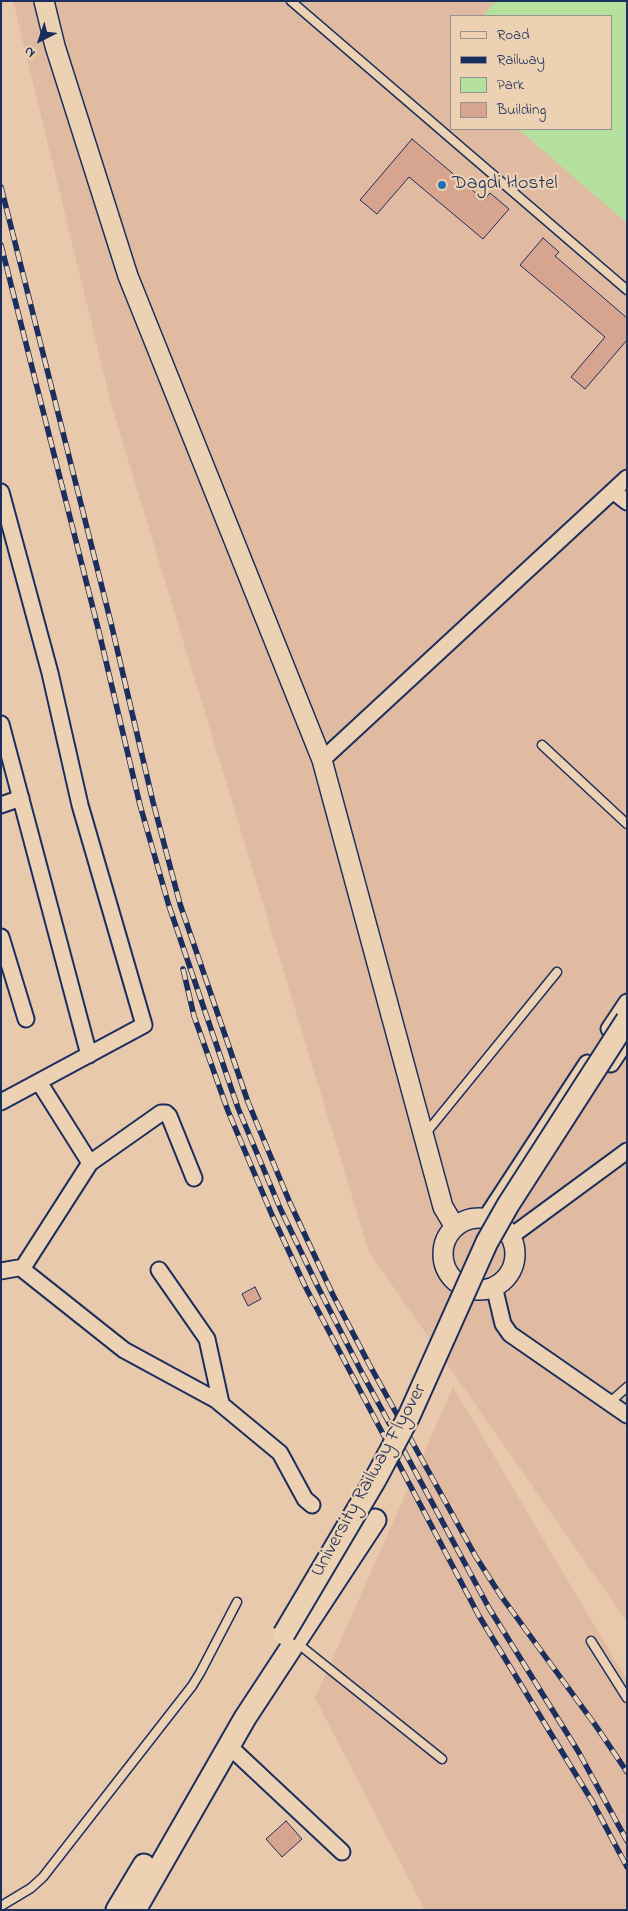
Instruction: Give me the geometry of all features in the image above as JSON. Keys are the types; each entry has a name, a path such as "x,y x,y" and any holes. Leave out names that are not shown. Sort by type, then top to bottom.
{"main road":[{"name":"University Railway Flyover","path":"117,1910 375,1480 409,1416 487,1242 508,1205 627,1020"},
{"path":"135,1910 245,1718 375,1520"}],"street":[{"path":"44,1 55,46 128,276 322,760 443,1207 455,1227"},
{"path":"322,760 627,478"},
{"path":"613,490 627,502"},
{"path":"1,492 50,673 80,805 144,1025 1,1102"},
{"path":"1,724 89,1055"},
{"path":"1,805 21,798"},
{"path":"1,937 26,1019"},
{"path":"485,1219 627,1002"},
{"path":"507,1233 627,1040"},
{"path":"39,1082 90,1163"},
{"path":"22,1269 90,1163 161,1113 166,1113 169,1116 194,1178"},
{"path":"507,1233 620,1162 627,1151"},
{"path":"474,1218 485,1219 495,1222 507,1233 514,1247 515,1258 512,1268 506,1277 494,1286 478,1290 468,1288 450,1276 443,1256 444,1245 448,1235 455,1227 464,1221 474,1218"},
{"path":"1,1271 22,1269 124,1350 221,1403 280,1453 306,1499 312,1505"},
{"path":"159,1270 207,1339 221,1403"},
{"path":"494,1286 503,1324 510,1334 627,1415"},
{"path":"230,1747 342,1852"}],"lane":[{"path":"291,1 627,290"},
{"path":"542,745 627,824"},
{"path":"424,1136 557,972"},
{"path":"610,1403 627,1387"},
{"path":"1,1906 37,1884 186,1694 200,1673 237,1602"},
{"path":"591,1641 627,1698"},
{"path":"296,1643 442,1758"}],"shaded area":[{"path":"13,1 627,1 627,1622 369,1252 112,407"},
{"path":"453,1387 627,1680 627,1910 425,1910 315,1698"}],"green space":[{"path":"496,1 627,1 627,223 519,130 613,130 613,15 484,15"}],"building":[{"name":"Dagdi Hostel","path":"412,139 484,200 490,193 509,209 483,239 409,177 377,214 360,200"},
{"name":"Dagdi Hostel","path":"543,238 559,252 555,256 627,318 627,340 585,389 571,377 605,337 520,265"},
{"path":"255,1287 261,1299 248,1306 242,1294"},
{"path":"286,1821 302,1839 282,1857 266,1839"}],"railway":[{"path":"1,187 180,904 248,1102 290,1203 333,1295 476,1557 501,1596 596,1726 627,1772"},
{"path":"1,245 99,632 140,805 169,906 238,1108 280,1208 361,1371 489,1608 578,1751 627,1841"},
{"path":"183,969 194,1016 228,1111 272,1215 305,1286 479,1616 592,1801 627,1867"}],"place":[{"name":"Dagdi Hostel","path":"442,185"}]}
